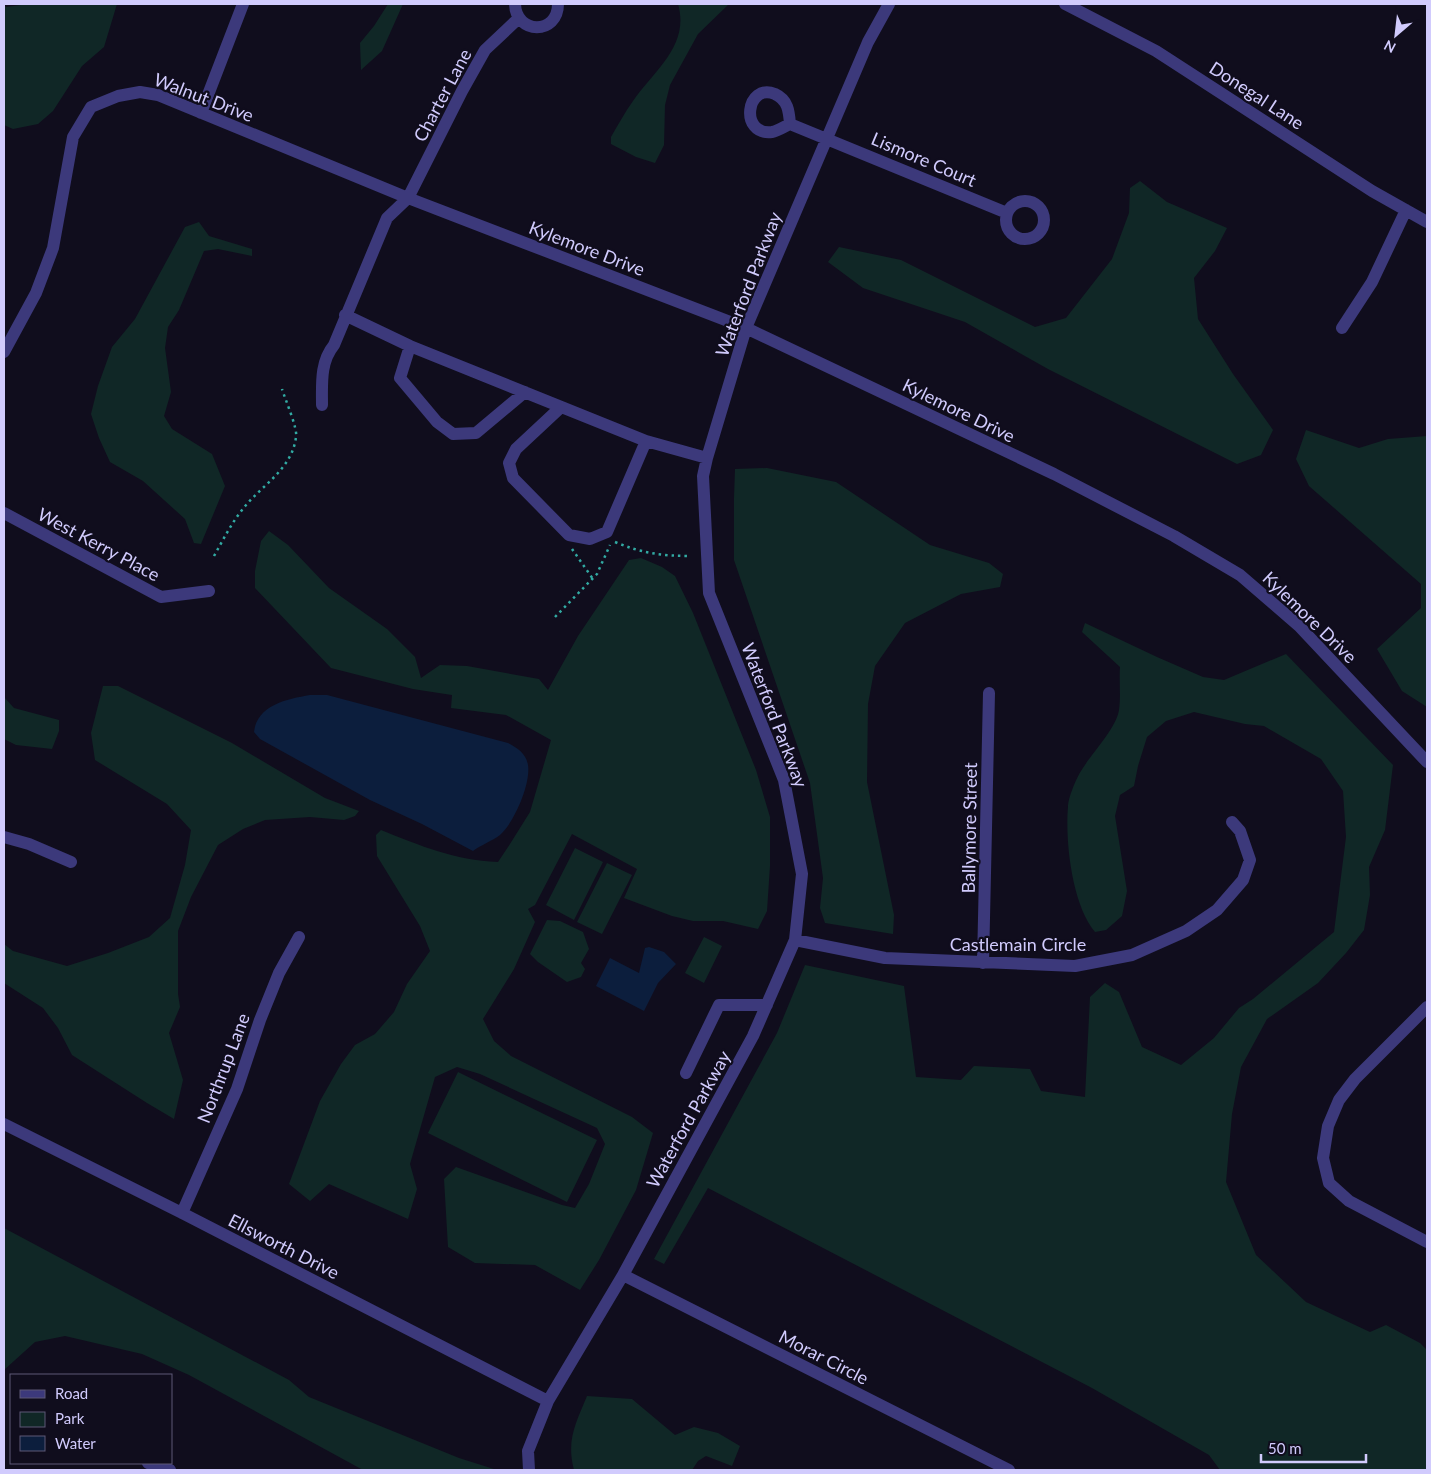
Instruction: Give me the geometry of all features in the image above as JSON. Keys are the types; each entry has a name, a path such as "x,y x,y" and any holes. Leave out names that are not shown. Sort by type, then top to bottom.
{"street":[{"path":"201,113 243,4"},
{"path":"516,4 519,18 525,24 533,27 549,24 555,18 558,4"},
{"name":"Waterford Parkway","path":"529,1470 528,1451 548,1401 623,1275 754,1036 795,940 802,874 787,790 709,593 703,476 746,328 868,42 889,4"},
{"name":"Donegal Lane","path":"1065,4 1156,51 1372,191 1427,222"},
{"name":"Charter Lane","path":"322,405 323,368 387,218 408,198 485,50 519,18"},
{"name":"Walnut Drive","path":"4,352 36,293 53,248 73,137 91,107 118,96 140,92 158,96 408,198"},
{"name":"Lismore Court","path":"790,124 1007,213"},
{"name":"Kylemore Drive","path":"408,198 746,328 1054,474 1174,536 1240,575 1299,626 1427,762"},
{"path":"1342,328 1372,282 1406,210"},
{"path":"345,316 410,346 646,441 707,458"},
{"path":"410,346 400,378 437,422 453,434 476,433 525,392"},
{"path":"561,407 516,449 509,464 513,478 569,535 590,539 607,532 646,441"},
{"name":"West Kerry Place","path":"4,513 161,597 209,591"},
{"name":"Ballymore Street","path":"983,963 989,693"},
{"name":"Castlemain Circle","path":"795,940 885,958 983,963 1075,966 1132,955 1186,931 1216,910 1243,880 1250,860 1240,831 1232,822"},
{"path":"4,837 29,844 70,862"},
{"name":"Northrup Lane","path":"182,1212 237,1089 260,1020 279,973 299,937"},
{"path":"686,1073 720,1005 767,1005"},
{"path":"1427,1007 1355,1079 1339,1100 1328,1126 1323,1158 1329,1183 1349,1201 1427,1242"},
{"name":"Ellsworth Drive","path":"4,1124 182,1212 548,1401"},
{"name":"Morar Circle","path":"623,1275 1009,1470"},
{"path":"151,1464 170,1470"}],"path":[{"path":"214,556 242,510 259,490 275,478 290,457 297,435 282,389"},
{"path":"555,617 597,574 612,540 636,550 666,556 691,556"},
{"path":"571,548 593,578"}],"green space":[{"path":"28,4 117,4 104,47 82,66 53,111 38,124 13,129 4,125 4,5 6,7"},
{"path":"388,4 403,4 382,51 361,70 360,43"},
{"path":"678,4 729,4 698,34 670,85 665,105 664,145 655,163 636,157 611,144 611,137 630,105 675,45 680,19"},
{"path":"1140,181 1167,202 1227,228 1215,251 1194,278 1198,319 1233,374 1273,430 1261,455 1237,464 1048,369 965,322 863,288 828,262 839,247 901,260 1035,327 1066,318 1112,259 1129,213 1130,188"},
{"path":"199,222 209,236 252,249 252,256 218,249 204,251 179,310 168,327 165,348 171,392 164,416 172,429 212,454 225,486 201,544 194,543 185,519 143,481 110,462 91,414 98,386 112,347 135,319 185,227"},
{"path":"1306,430 1359,448 1388,439 1427,436 1427,707 1402,691 1377,649 1421,608 1421,584 1309,486 1296,459"},
{"path":"767,468 836,482 930,545 989,563 1003,574 1000,587 961,594 905,623 875,666 868,704 867,782 894,915 893,934 825,923 820,908 823,878 810,783 734,560 735,469"},
{"path":"269,531 288,545 329,588 387,629 415,657 421,678 440,665 467,666 539,679 548,690 578,636 629,560 641,558 662,567 675,576 693,613 756,770 770,817 770,866 767,911 758,929 723,921 693,921 672,916 624,898 637,869 572,834 535,905 528,909 535,922 514,969 483,1019 494,1041 511,1056 632,1117 653,1133 636,1190 599,1260 580,1290 535,1265 475,1263 448,1247 444,1179 456,1167 575,1208 589,1184 605,1144 597,1128 480,1074 457,1067 435,1077 410,1164 417,1189 408,1219 329,1184 310,1201 289,1184 320,1101 341,1064 355,1045 375,1034 394,1012 407,984 430,951 420,926 377,856 376,835 381,830 424,847 452,855 498,862 530,812 551,740 506,715 451,708 452,695 413,689 331,668 255,588 255,571 261,541"},
{"path":"1085,623 1203,677 1224,680 1286,654 1393,765 1385,830 1369,867 1370,895 1364,930 1318,983 1267,1019 1241,1067 1232,1114 1226,1182 1256,1255 1306,1302 1370,1332 1386,1325 1420,1343 1427,1350 1427,1470 1220,1470 1209,1455 1092,1388 708,1188 664,1264 654,1259 777,1033 805,965 904,986 916,1077 961,1080 974,1066 1030,1069 1041,1091 1085,1097 1090,997 1105,983 1119,992 1142,1047 1181,1065 1214,1038 1239,1008 1253,999 1334,932 1346,837 1343,791 1321,759 1264,726 1245,724 1194,712 1166,721 1147,737 1134,786 1120,795 1115,816 1127,891 1122,916 1106,930 1095,932 1081,906 1072,872 1067,821 1068,803 1079,774 1117,717 1120,705 1120,667 1082,632"},
{"path":"103,686 118,686 232,743 325,798 359,811 355,816 344,820 310,817 265,820 243,829 218,845 191,897 178,931 178,994 180,1007 169,1033 183,1080 174,1119 72,1055 58,1028 43,1008 4,983 4,944 13,951 67,966 149,937 170,918 185,865 191,830 167,804 95,760 91,733"},
{"path":"4,697 14,708 59,720 59,731 52,749 16,745 4,739"},
{"path":"575,848 603,862 574,920 546,905"},
{"path":"607,863 632,875 602,934 577,922"},
{"path":"547,920 560,921 583,932 589,949 581,963 585,969 581,977 567,982 538,962 530,954"},
{"path":"704,937 722,946 704,983 685,973"},
{"path":"458,1072 597,1140 567,1202 428,1133"},
{"path":"4,1228 289,1380 309,1397 459,1458 497,1470 363,1470 189,1375 142,1354 65,1336 35,1342 4,1370"},
{"path":"587,1396 632,1399 675,1435 694,1427 718,1433 740,1446 732,1466 706,1456 698,1461 692,1470 574,1470 571,1450 573,1432"}],"water":[{"path":"310,695 327,695 508,743 515,747 525,757 528,773 524,792 511,822 500,835 473,851 422,824 370,800 260,739 254,732 256,723 267,709 283,701"},
{"path":"649,947 664,952 676,964 658,983 644,1011 596,986 610,958 639,973 645,948"}]}
